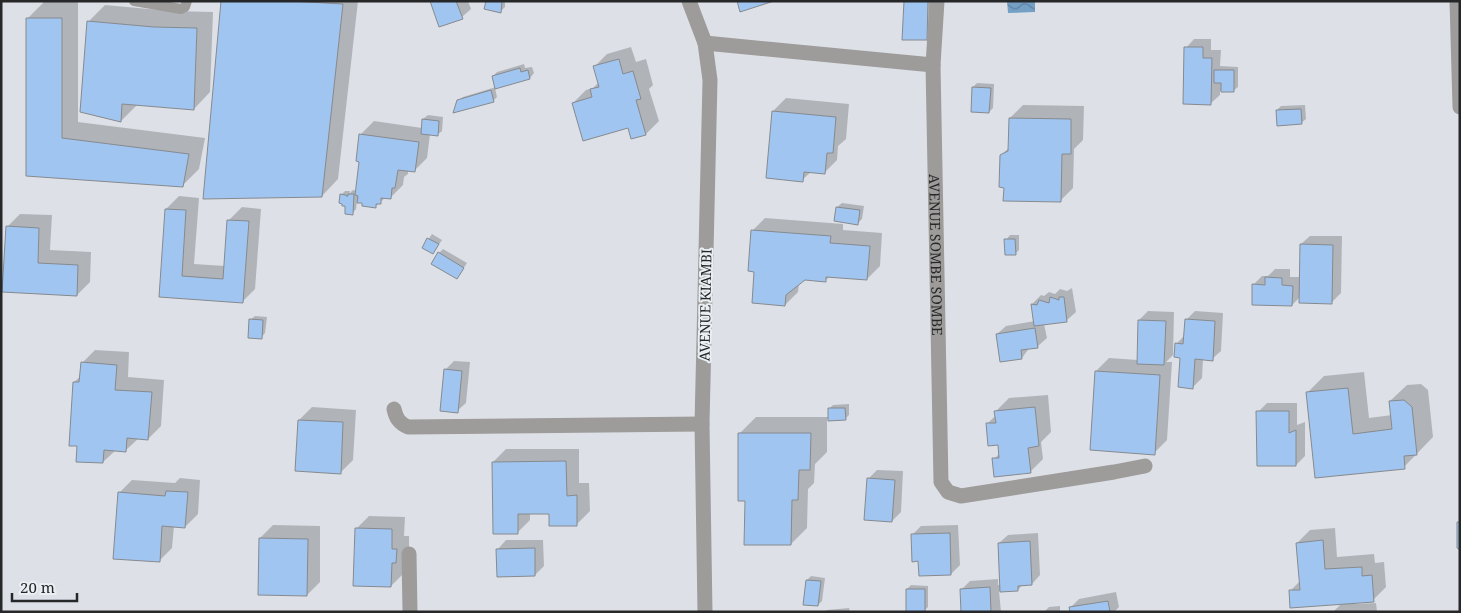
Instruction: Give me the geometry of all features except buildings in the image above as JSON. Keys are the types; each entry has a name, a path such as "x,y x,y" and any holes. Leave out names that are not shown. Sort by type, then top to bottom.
{"street":[{"name":"AVENUE KIAMBI","path":"689,1 705,43 710,80 702,424 705,612"},
{"name":"AVENUE SOMBE SOMBE","path":"937,1 933,65 941,482 948,492 961,496 1144,466"},
{"path":"1457,1 1460,107"},
{"path":"705,43 933,65"},
{"path":"394,409 396,418 408,427 702,424"},
{"path":"409,554 410,612"}],"lane":[{"path":"134,1 181,9 185,7 187,1"}],"water":[{"path":"1007,1 1035,1 1035,12 1008,13"}]}
